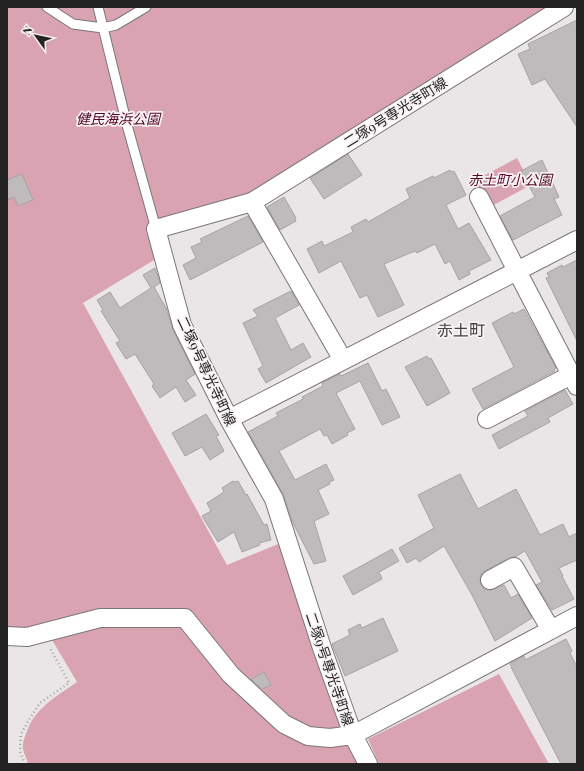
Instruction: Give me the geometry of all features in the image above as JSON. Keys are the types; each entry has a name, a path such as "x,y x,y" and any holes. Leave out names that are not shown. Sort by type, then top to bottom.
{"street":[{"name":"二塚9号専光寺町線","path":"368,764 353,735 322,648 274,499 228,419 182,326 156,229 252,202 564,7"},
{"path":"479,197 517,271 572,369 487,419"},
{"path":"252,202 343,360"},
{"path":"228,419 577,240"},
{"path":"490,580 514,567 550,630"},
{"path":"7,636 27,637 100,618 185,618 231,675 284,724 308,736 330,738 353,735 577,616"}],"lane":[{"path":"47,7 73,24 103,28 116,26 146,7"},
{"path":"98,7 127,125 156,229"}],"path":[{"path":"25,764 20,751 21,734 40,703 69,683 46,641"}],"green space":[{"name":"健民海浜公園","path":"7,7 551,7 262,190 171,217 159,257 83,303 227,565 283,542 362,764 28,764 23,751 23,744 25,735 31,723 36,715 48,703 77,682 45,628 7,629"},
{"name":"赤土町小公園","path":"517,158 531,185 488,208 474,181"},
{"path":"499,674 549,764 379,764 368,739"}],"building":[{"path":"577,20 577,127 545,79 532,85 518,54 530,49 528,44"},
{"path":"348,154 362,175 324,199 310,178"},
{"path":"542,160 559,197 554,199 562,215 513,240 500,216 535,197 521,171"},
{"path":"450,170 451,172 454,171 466,195 446,205 458,229 469,223 491,260 469,271 470,274 459,280 450,261 445,264 435,244 417,253 415,251 384,264 404,305 378,317 367,295 360,298 341,261 319,273 307,249 322,241 324,246 353,232 351,227 366,219 368,222 410,198 406,189 433,176 434,178"},
{"path":"22,174 33,200 18,206 14,197 7,200 7,180"},
{"path":"284,197 296,218 296,221 280,230 267,207"},
{"path":"248,216 263,242 190,280 183,265 196,258 191,247 202,242 200,239"},
{"path":"577,260 577,341 546,278 549,277 547,273 562,265 563,267"},
{"path":"155,268 160,283 154,287 166,308 173,330 195,374 186,380 196,395 185,402 176,387 160,398 152,386 154,384 135,354 126,359 116,343 120,341 101,311 103,310 97,300 110,292 120,308 151,288 143,275"},
{"path":"291,291 299,305 275,318 291,350 303,343 311,357 266,383 258,369 263,366 243,323 258,316 253,310"},
{"path":"524,309 556,368 554,369 555,371 483,409 472,389 514,367 492,323 513,312 514,314"},
{"path":"427,356 429,359 431,358 450,393 427,406 405,367"},
{"path":"368,363 382,391 386,389 400,417 382,425 360,381 336,393 355,429 347,433 348,435 332,444 327,435 324,436 320,429 279,451 295,480 326,464 334,480 329,482 330,484 318,490 329,514 314,521 326,561 314,564 293,523 283,494 248,432 278,416 276,413 303,399 302,397 323,386 322,383"},
{"path":"565,390 573,404 548,418 550,422 499,449 492,435 528,416 525,411"},
{"path":"206,414 219,435 216,436 224,451 210,460 202,447 185,456 172,433"},
{"path":"460,474 478,509 516,489 540,535 563,524 569,537 577,533 577,560 559,568 574,599 552,610 536,585 542,582 525,551 515,557 509,558 481,574 481,585 484,589 490,590 504,585 511,598 518,594 532,618 495,641 472,595 444,546 419,562 416,558 407,563 399,548 434,528 418,495"},
{"path":"233,481 238,481 264,525 267,524 271,540 259,543 260,545 242,552 234,532 218,542 202,516 211,511 207,503 224,492 222,488"},
{"path":"392,549 399,561 379,572 382,579 353,595 343,576"},
{"path":"383,618 398,651 345,676 332,644 350,635 348,630 360,624 362,628"},
{"path":"566,639 572,651 570,653 577,667 577,764 561,764 510,664 524,656 525,660"},
{"path":"264,672 271,685 262,689 251,679"}],"district":[{"name":"赤土町","path":"461,329"}]}
